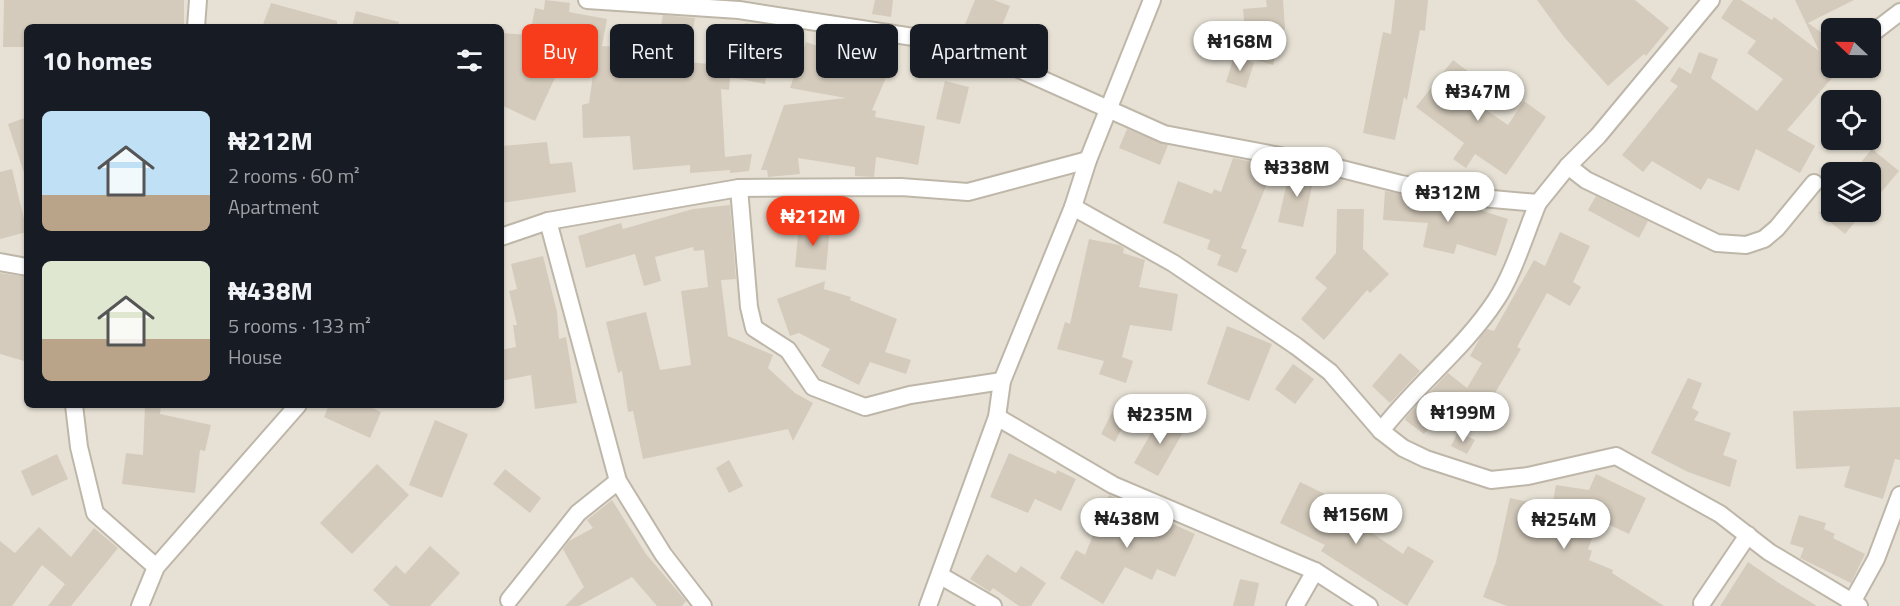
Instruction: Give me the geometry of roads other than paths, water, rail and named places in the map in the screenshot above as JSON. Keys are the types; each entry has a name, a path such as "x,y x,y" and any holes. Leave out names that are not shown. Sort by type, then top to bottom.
{"street":[{"path":"196,24 198,0"},
{"path":"587,0 739,10 965,45 1164,134 1322,164 1401,183 1481,198 1538,203"},
{"path":"928,606 998,417 1002,381 1073,207 1088,160 1152,0"},
{"path":"1381,430 1399,407 1458,348 1498,298 1538,203 1568,166 1598,136 1711,0"},
{"path":"1881,27 1900,12"},
{"path":"504,236 548,221 739,188 901,187 968,192 1088,160"},
{"path":"1568,166 1596,186 1717,243 1746,245 1764,238 1777,228 1814,183"},
{"path":"739,188 749,307 754,328 788,350 813,387 866,406 910,395 1002,381"},
{"path":"1073,207 1173,263 1296,346 1330,372 1381,430 1403,448 1426,459 1491,480 1528,476 1616,456 1720,514 1769,552 1854,605 1876,559 1900,495"},
{"path":"548,221 618,481 663,554 703,606"},
{"path":"0,262 24,266"},
{"path":"74,408 79,447 95,513 156,567"},
{"path":"140,606 156,567 295,408"},
{"path":"998,417 1113,486 1315,571 1369,606"},
{"path":"509,600 578,513 618,481"},
{"path":"1702,603 1748,535"},
{"path":"1294,606 1315,571"},
{"path":"941,576 993,606"}]}
